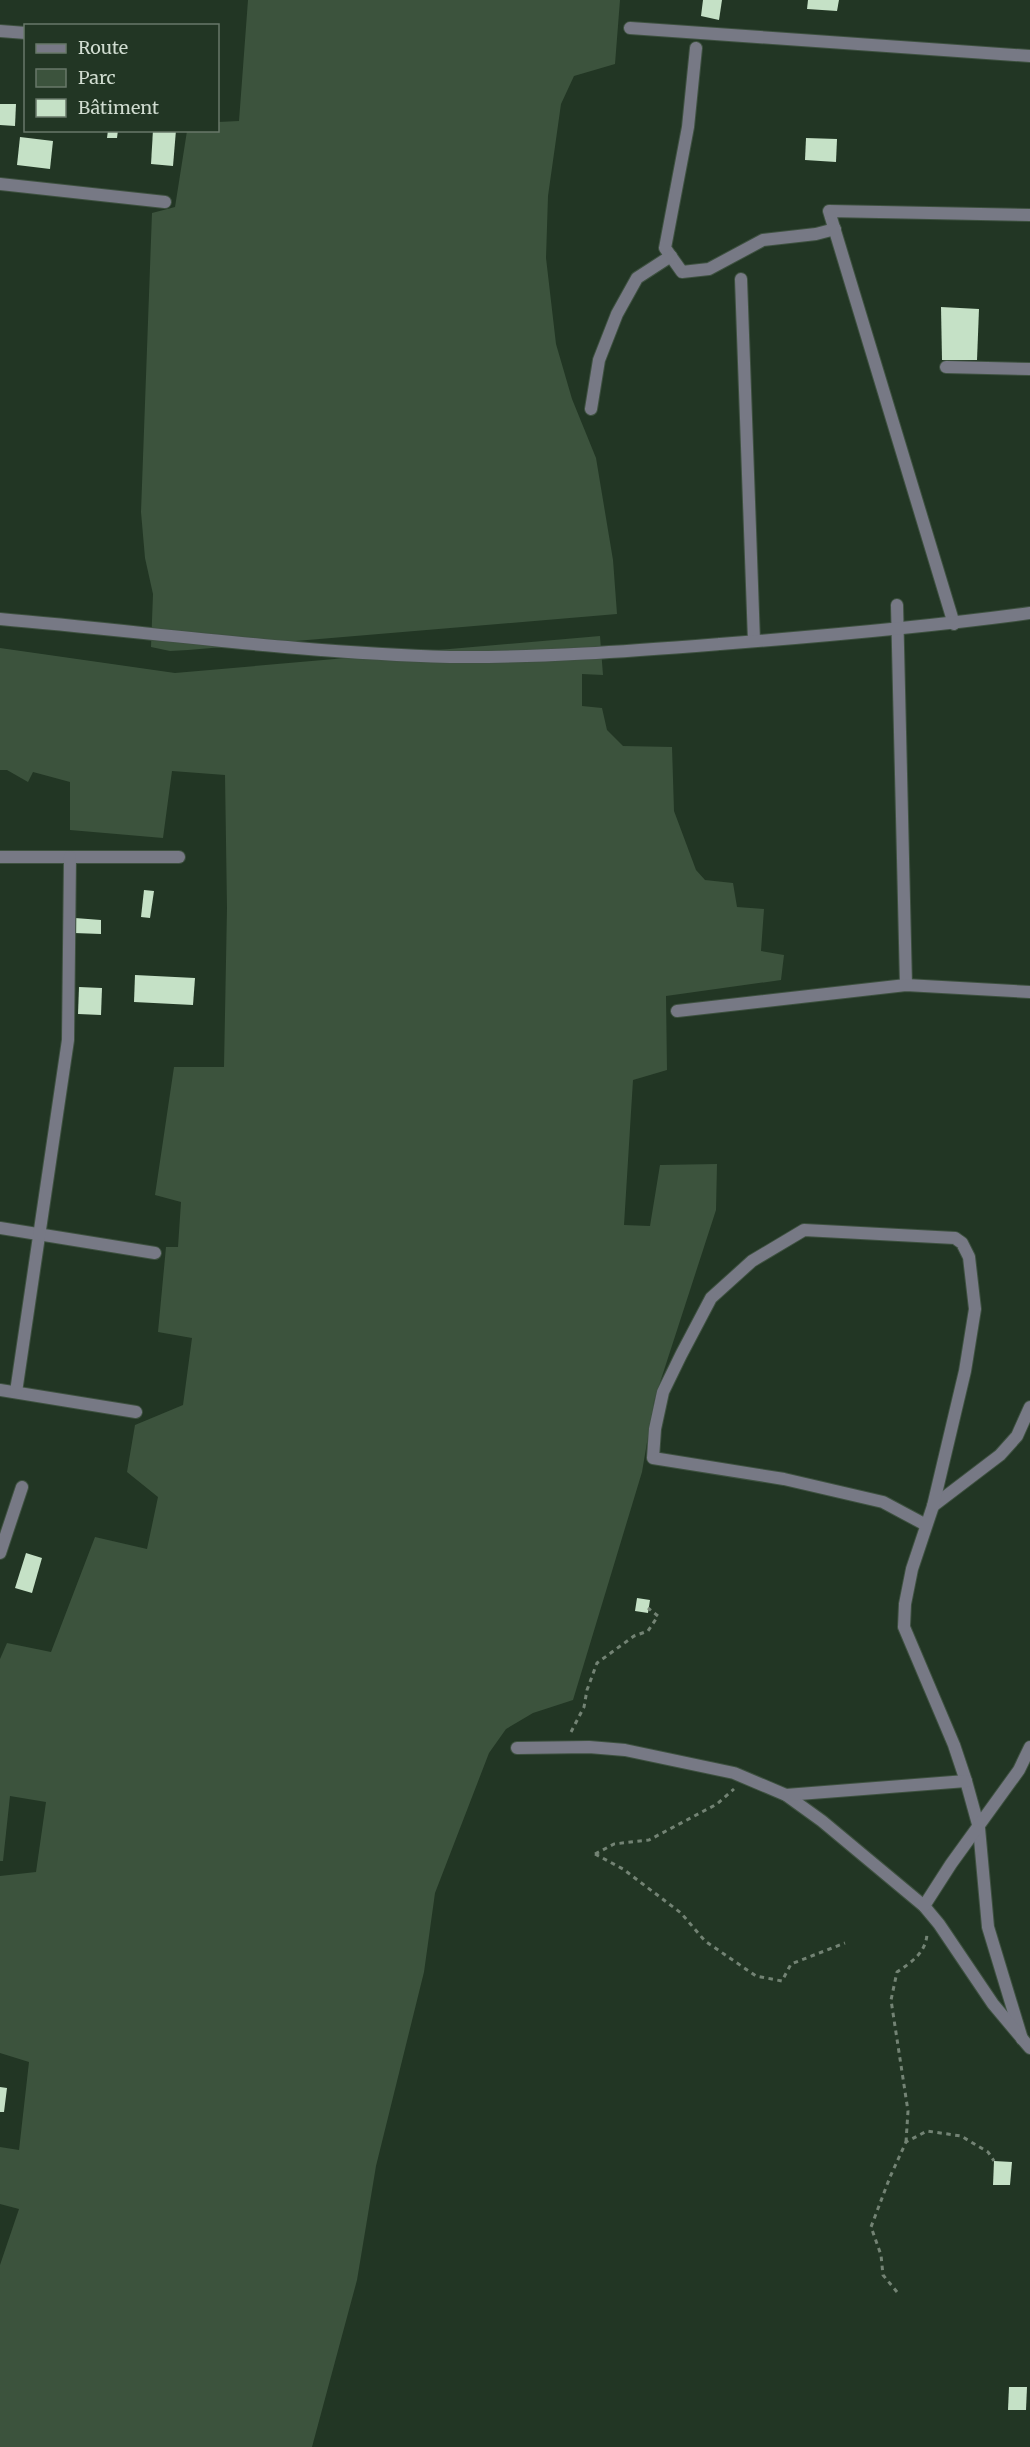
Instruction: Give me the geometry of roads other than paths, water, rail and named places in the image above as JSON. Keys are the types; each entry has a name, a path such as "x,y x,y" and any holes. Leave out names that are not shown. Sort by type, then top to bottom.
{"street":[{"path":"630,28 1030,56"},
{"path":"0,31 24,33"},
{"path":"696,48 688,127 665,248 682,272 709,269 763,240 816,234 835,229"},
{"path":"0,184 165,202"},
{"path":"954,624 830,211 1030,215"},
{"path":"591,409 599,360 617,314 637,278 671,256"},
{"path":"741,279 754,641"},
{"path":"946,367 1030,369"},
{"path":"897,605 906,985"},
{"path":"0,619 173,638 449,657 564,656 899,630 1030,613"},
{"path":"0,857 179,857"},
{"path":"16,1392 68,1040 70,857"},
{"path":"677,1011 906,985 1030,992"},
{"path":"0,1228 155,1253"},
{"path":"926,1525 883,1502 784,1479 653,1458 655,1429 663,1392 711,1298 752,1261 804,1230 955,1238 967,1250 975,1309 965,1371 933,1506 912,1569 905,1604 904,1627 954,1745 966,1781 979,1828 988,1927 1026,2043"},
{"path":"0,1390 136,1412"},
{"path":"933,1506 1000,1455 1017,1436 1027,1420 1030,1407"},
{"path":"0,1553 22,1487"},
{"path":"518,1748 563,1747 625,1750 734,1773 786,1795 822,1821 924,1906 939,1924 993,2004 1026,2043"},
{"path":"924,1906 951,1864 1019,1770 1030,1747"},
{"path":"1019,1770 1030,1762"},
{"path":"786,1795 966,1781"}]}
